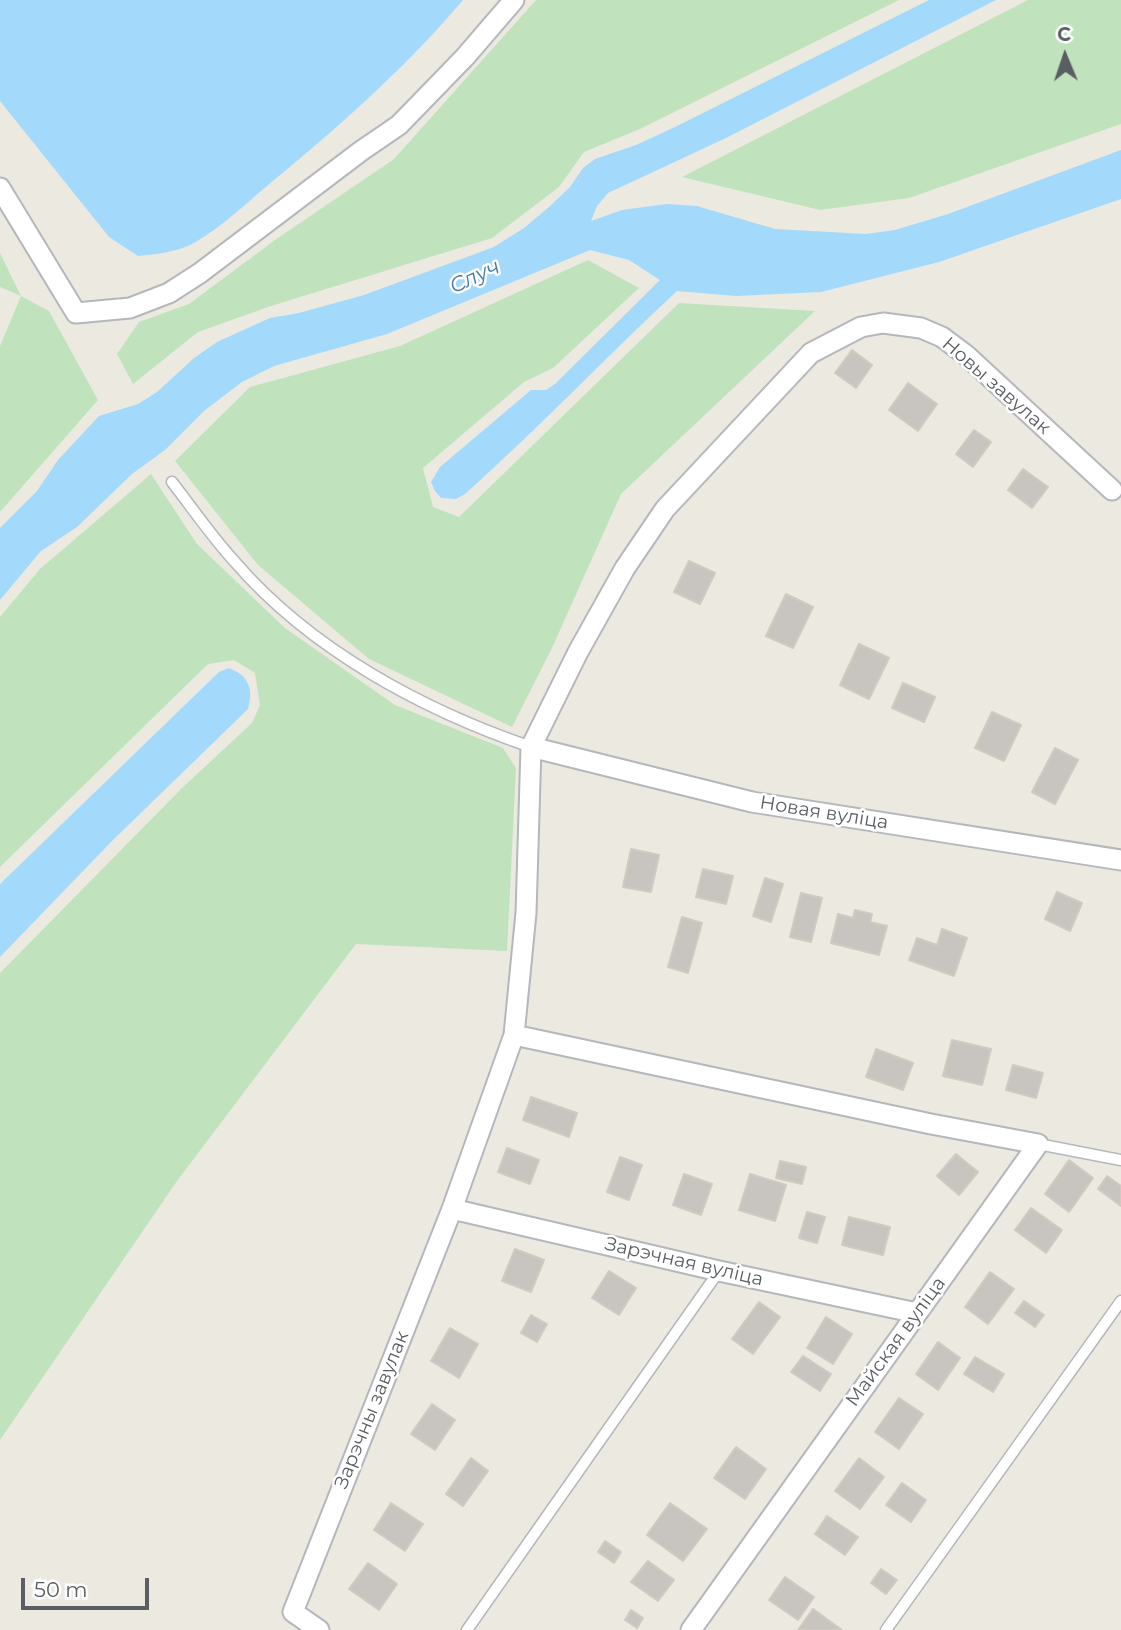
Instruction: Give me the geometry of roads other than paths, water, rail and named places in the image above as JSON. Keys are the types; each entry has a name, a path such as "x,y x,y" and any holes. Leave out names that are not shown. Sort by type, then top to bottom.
{"street":[{"path":"0,188 76,313 130,308 169,293 200,273 360,150 399,125 465,58 514,0"},
{"name":"Новы завулак","path":"531,747 578,652 625,568 665,509 811,353 861,327 883,323 903,324 942,337 966,355 1117,490"},
{"name":"Новая вуліца","path":"531,747 751,802 1121,860"},
{"name":"Зарэчны завулак","path":"319,1630 293,1612 452,1209 514,1035 526,913 531,747"},
{"path":"514,1035 1038,1144"},
{"name":"Майская вуліца","path":"691,1630 1038,1144"},
{"name":"Зарэчная вуліца","path":"452,1209 719,1271 917,1313"}],"lane":[{"path":"172,482 236,563 288,613 333,649 417,701 490,733 531,747"},
{"path":"1038,1144 1121,1160"},
{"path":"467,1630 719,1271"},
{"path":"886,1630 1121,1301"}],"water":[{"path":"0,0 463,0 373,94 225,221 181,249 138,256 109,237 0,101"},
{"name":"Случ","path":"929,0 996,0 726,138 608,193 597,206 591,221 622,210 667,204 697,206 775,229 866,234 895,230 948,214 1121,150 1121,199 939,262 821,292 736,296 677,291 465,494 456,499 441,498 431,482 440,467 531,390 546,390 555,384 660,280 629,260 590,250 387,334 274,366 242,382 204,411 165,450 132,474 77,527 41,551 0,600 0,528 37,491 58,460 99,416 138,404 157,392 194,358 217,342 270,318 364,295 494,247 524,228 549,207 570,187 583,168 595,159 636,145 673,128"},
{"path":"229,668 241,675 248,684 248,709 112,841 0,957 0,884 219,672"}]}
